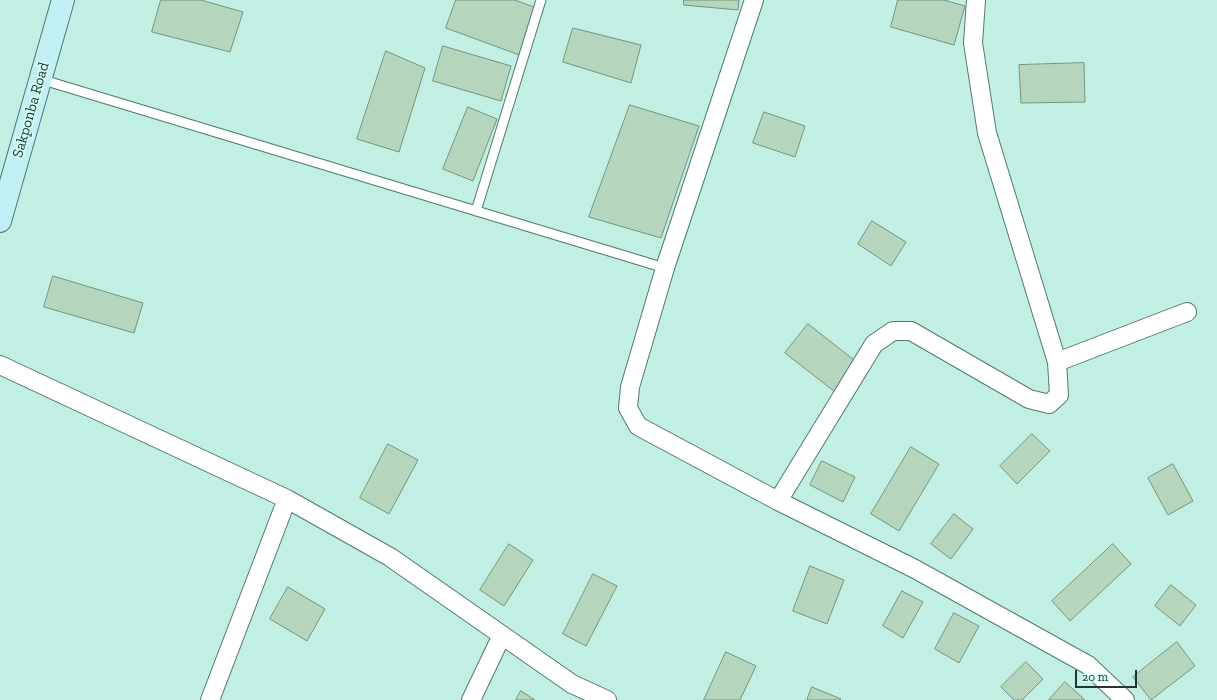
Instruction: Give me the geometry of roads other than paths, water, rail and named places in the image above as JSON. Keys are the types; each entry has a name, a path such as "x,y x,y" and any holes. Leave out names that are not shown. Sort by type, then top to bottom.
{"main road":[{"name":"Sakponba Road","path":"0,221 63,0"}],"street":[{"path":"754,0 665,268 630,387 628,408 638,426 778,501 915,569 1088,665 1125,700"},
{"path":"778,501 874,344 893,331 911,331 1029,399 1049,404 1059,395 1057,362 987,133 973,43 976,0"},
{"path":"1057,362 1187,312"},
{"path":"0,365 287,499 390,557 572,684 607,700"},
{"path":"210,700 287,499"},
{"path":"471,700 502,635"}],"lane":[{"path":"476,211 541,0"},
{"path":"40,79 665,268"}]}
